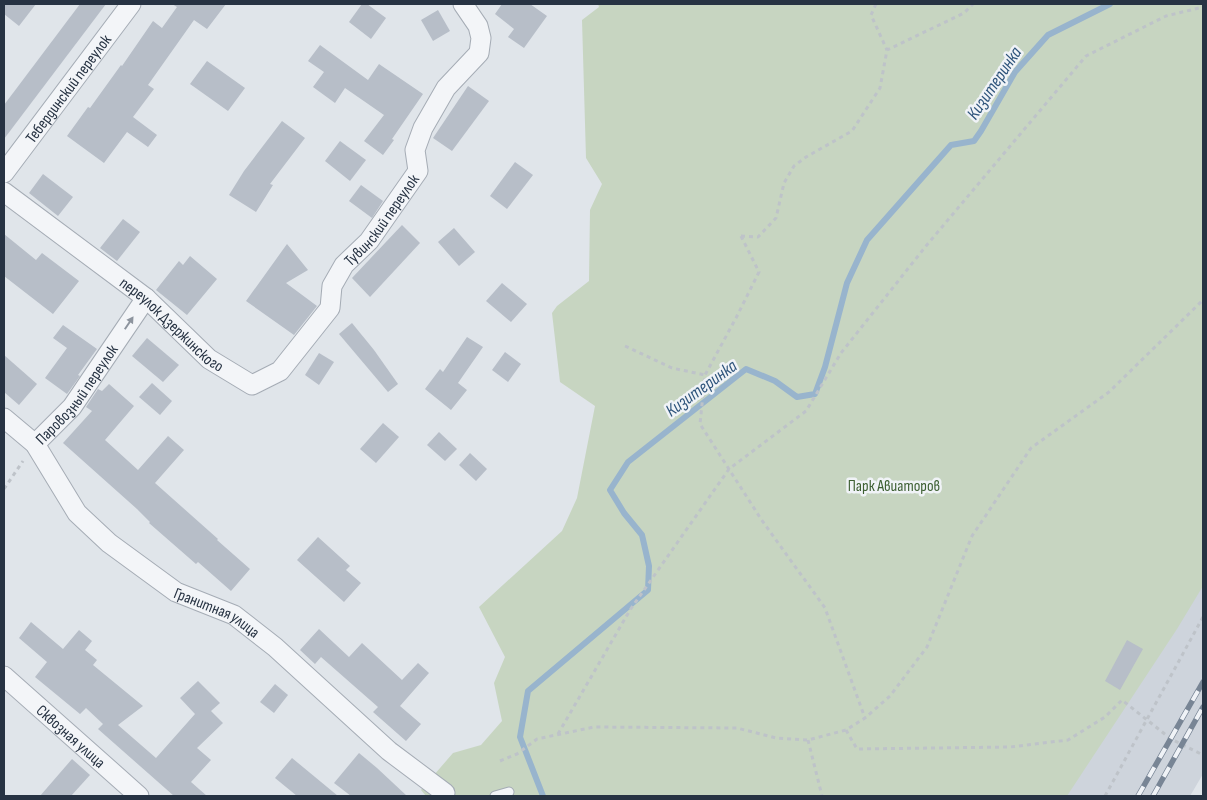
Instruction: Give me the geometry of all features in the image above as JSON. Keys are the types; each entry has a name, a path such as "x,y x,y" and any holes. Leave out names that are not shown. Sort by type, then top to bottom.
{"street":[{"name":"Тебердинский переулок","path":"4,173 131,4"},
{"name":"Тувинский переулок","path":"330,308 332,286 344,265 369,241 418,171 415,150 423,128 446,88 479,53 482,38 478,26 463,4"},
{"name":"переулок Дзержинского","path":"4,192 146,298 210,359 252,385 280,371 330,308"},
{"name":"Паровозный переулок","path":"35,444 72,407 146,298"},
{"name":"Гранитная улица","path":"4,418 35,444 77,513 108,543 176,592 234,615 276,647 389,751 450,795"},
{"name":"Сквозная улица","path":"4,676 139,796"}],"lane":[{"path":"495,796 509,792"}],"path":[{"path":"865,718 825,608 761,519 700,424 705,375 759,272 740,236 758,237 776,218 784,183 794,166 806,157 852,132 880,88 887,50 871,15 876,4"},
{"path":"887,50 964,13 973,4"},
{"path":"558,734 630,610 729,469 806,411 841,353 933,239 1086,56 1166,16 1203,8"},
{"path":"500,761 517,754 537,738 594,726 737,728 776,738 808,740 846,730 865,718 890,696 927,647 972,536 1031,448 1109,392 1203,300"},
{"path":"625,346 672,368 705,375"},
{"name":"Паровозный переулок","path":"4,489 35,444"},
{"path":"1105,796 1203,617"},
{"path":"846,730 857,749 1010,747 1068,740 1106,718 1122,700 1171,739 1203,755"},
{"path":"808,740 822,796"}],"shaded area":[{"path":"1203,530 1203,774 1190,796 1058,796"}],"green space":[{"name":"Парк Авиаторов","path":"598,4 1203,4 1203,586 1177,629 1067,796 426,796 421,790 453,753 481,745 502,721 494,683 505,657 479,607 562,531 577,498 595,406 560,382 552,313 557,306 589,281 590,210 602,184 586,158 582,20 599,7"}],"building":[{"path":"4,4 36,4 19,26 4,14"},
{"path":"80,4 106,4 4,139 4,105"},
{"path":"172,4 226,4 207,29 194,20 148,85 154,89 133,117 157,135 148,147 127,132 104,163 67,136 122,66 153,21 162,28 177,7"},
{"path":"362,4 367,4 386,18 371,39 349,22"},
{"path":"502,4 530,4 547,16 524,48 508,37 514,29 495,14"},
{"path":"438,10 450,31 433,41 421,20"},
{"path":"320,45 368,80 379,64 423,94 383,155 364,141 384,115 345,88 335,103 313,87 324,72 308,61"},
{"path":"207,61 245,88 228,111 190,84"},
{"path":"468,86 489,101 452,151 433,138"},
{"path":"282,121 305,138 270,184 273,185 256,212 229,195 244,171"},
{"path":"340,141 366,160 350,181 325,161"},
{"path":"515,162 533,175 507,209 490,196"},
{"path":"43,174 73,197 58,216 29,193"},
{"path":"361,185 383,201 372,218 349,201"},
{"path":"123,219 140,232 117,261 100,248"},
{"path":"402,225 420,243 370,297 352,278"},
{"path":"454,228 475,252 459,266 438,242"},
{"path":"4,234 36,260 42,253 79,281 53,314 4,276"},
{"path":"287,244 308,270 286,283 317,306 294,335 246,301"},
{"path":"190,256 217,279 187,315 156,290 179,261 183,265"},
{"path":"502,283 527,304 511,322 486,301"},
{"path":"352,323 398,384 388,392 339,334"},
{"path":"63,325 97,349 67,394 45,378 67,348 53,338"},
{"path":"467,337 483,347 458,383 467,390 451,410 425,389 440,369 443,372"},
{"path":"147,338 179,365 163,382 132,356"},
{"path":"505,352 521,364 508,382 492,370"},
{"path":"319,353 334,362 319,385 305,375"},
{"path":"4,355 37,384 19,405 4,392"},
{"path":"152,383 172,401 160,415 139,397"},
{"path":"109,384 134,406 105,440 138,470 168,436 184,450 155,483 250,569 231,591 198,562 196,564 149,523 137,509 63,443 92,411 86,407 98,389 102,391"},
{"path":"383,423 399,437 376,463 360,449"},
{"path":"439,432 457,449 445,461 427,445"},
{"path":"470,453 487,469 476,481 459,465"},
{"path":"318,537 350,566 346,570 361,583 344,602 297,560"},
{"path":"31,622 63,649 79,630 92,641 85,650 97,660 93,665 143,706 118,725 156,758 195,714 180,698 198,681 220,703 211,711 223,723 197,748 211,760 191,782 207,796 174,796 98,729 103,724 86,708 80,714 35,677 47,662 19,638"},
{"path":"319,629 349,657 362,643 402,680 418,663 429,673 400,706 421,724 406,741 373,712 378,707 321,657 315,664 300,650"},
{"path":"1127,640 1143,649 1120,690 1105,681"},
{"path":"275,684 288,695 274,713 260,702"},
{"path":"359,753 407,796 351,796 334,783"},
{"path":"292,758 338,796 297,796 275,778"},
{"path":"72,759 90,775 71,796 40,796"}],"waterway":[{"name":"Кизитеринка","path":"543,796 520,737 528,691 648,590 649,566 642,535 624,513 610,490 628,462 746,369 775,381 797,397 815,394 825,367 847,283 867,240 951,145 974,141 1015,72 1048,35 1110,4"}],"railway":[{"path":"1138,796 1203,682"},
{"path":"1153,796 1203,707"}]}
